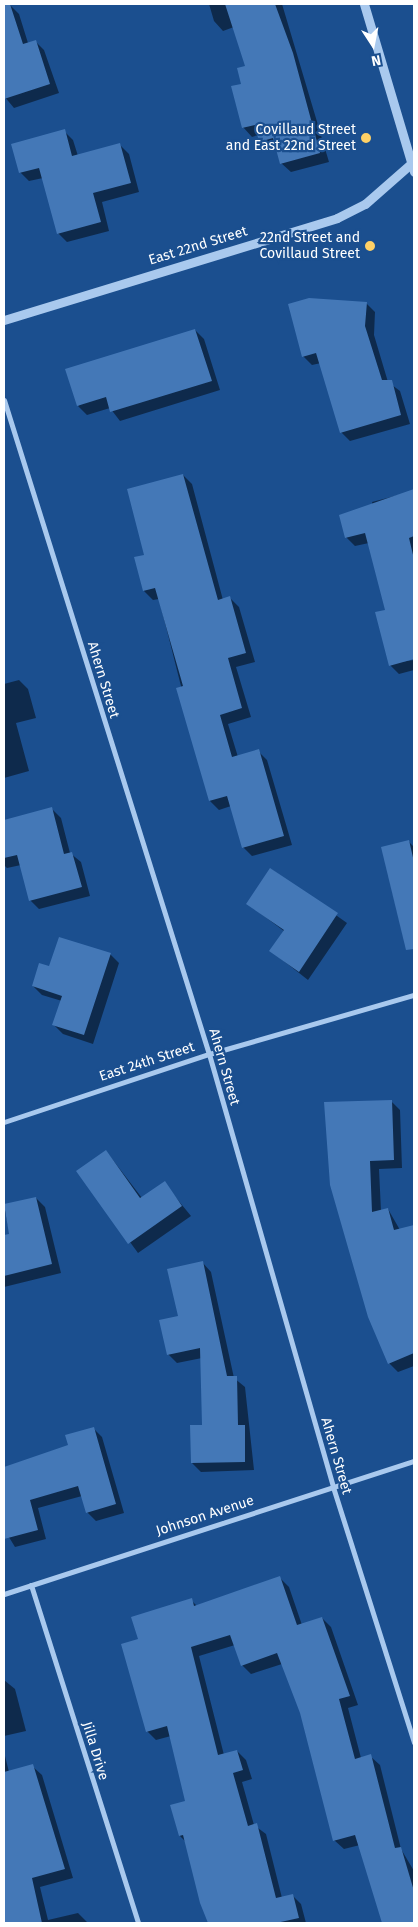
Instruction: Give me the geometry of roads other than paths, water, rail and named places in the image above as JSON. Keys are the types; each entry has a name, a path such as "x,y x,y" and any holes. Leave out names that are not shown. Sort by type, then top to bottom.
{"street":[{"path":"364,4 413,165"},
{"name":"East 22nd Street","path":"4,320 337,218 365,204 413,165"},
{"name":"Ahern Street","path":"4,400 209,1054 333,1487 414,1742"},
{"name":"East 24th Street","path":"4,1122 209,1054 414,996"},
{"name":"Johnson Avenue","path":"4,1594 414,1461"},
{"name":"Jilla Drive","path":"31,1585 138,1923"}],"place":[{"name":"Covillaud Street and East 22nd Street","path":"366,138"},
{"name":"22nd Street and Covillaud Street","path":"370,246"}]}
